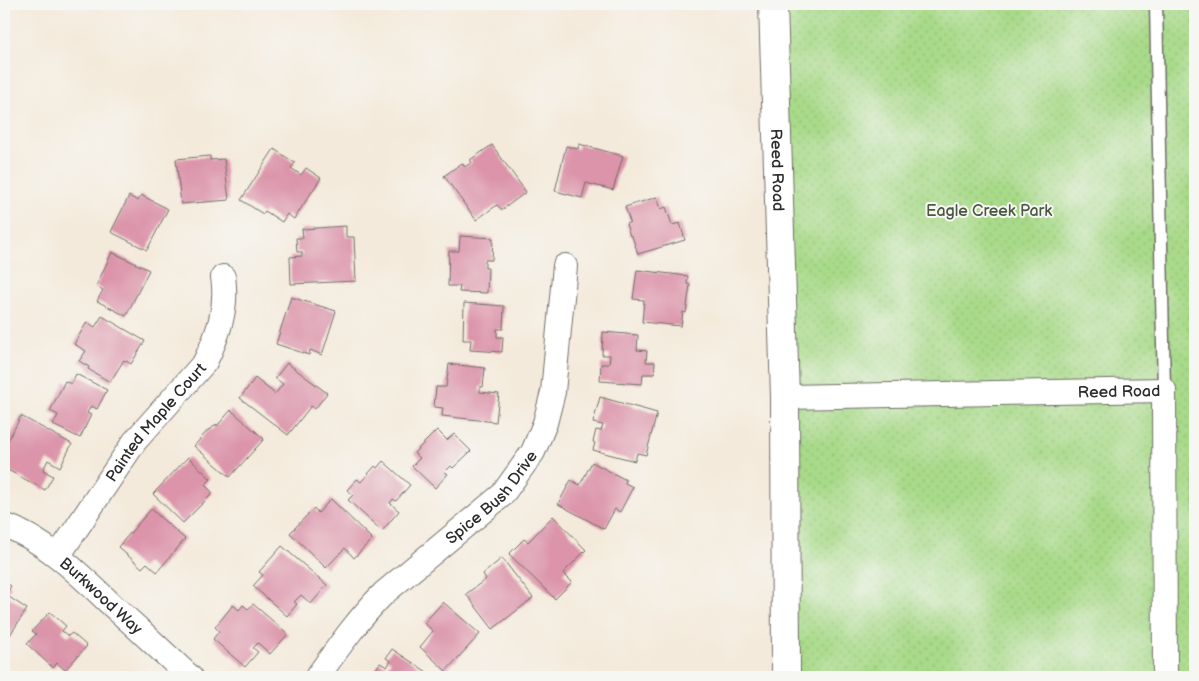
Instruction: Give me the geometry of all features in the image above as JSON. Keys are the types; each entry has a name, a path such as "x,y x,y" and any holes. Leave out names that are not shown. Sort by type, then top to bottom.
{"main road":[{"name":"Reed Road","path":"773,4 785,397 786,677"}],"street":[{"name":"Spice Bush Drive","path":"317,677 358,620 370,607 384,593 502,495 533,452 546,423 553,392 565,266"},
{"name":"Painted Maple Court","path":"58,556 135,440 204,362 214,344 221,323 224,303 223,277"},
{"name":"Reed Road","path":"785,397 1164,390 1165,677"},
{"name":"Burkwood Way","path":"4,525 58,556 190,677"}],"lane":[{"path":"1156,4 1164,390"}],"green space":[{"name":"Eagle Creek Park","path":"780,4 1195,4 1195,677 789,677"}],"building":[{"path":"579,144 623,156 613,190 586,183 582,198 555,191 566,146 578,149"},
{"path":"492,145 526,192 502,210 497,205 476,220 444,176 462,163 465,167 472,162 470,160"},
{"path":"274,149 295,163 291,168 301,175 306,168 321,178 294,219 287,214 282,222 265,211 263,214 241,200"},
{"path":"210,156 210,160 224,159 229,200 181,204 176,159"},
{"path":"141,195 168,209 147,250 111,232 129,196 138,201"},
{"path":"657,197 661,209 666,207 672,225 680,223 685,240 638,254 626,224 630,222 625,207"},
{"path":"346,226 346,237 354,237 356,281 291,284 290,257 302,256 302,252 297,252 296,238 303,238 302,229"},
{"path":"460,236 493,238 492,260 485,260 485,268 488,268 487,293 459,292 460,286 448,286 449,251 459,251"},
{"path":"112,252 149,270 126,316 97,301 103,290 96,286"},
{"path":"637,270 688,276 687,284 690,285 686,313 683,312 681,326 642,322 644,300 633,299"},
{"path":"291,297 336,311 322,355 310,350 309,355 276,344"},
{"path":"464,303 504,306 503,329 497,329 497,337 503,337 502,352 470,350 471,340 463,340"},
{"path":"102,316 145,341 131,364 124,360 110,382 88,369 89,367 79,361 86,351 74,344 87,322 95,327"},
{"path":"603,332 638,335 637,350 647,351 646,362 655,362 654,374 643,374 642,384 600,381 601,364 609,364 610,355 602,355"},
{"path":"287,363 327,393 315,409 311,406 288,435 240,398 255,378 275,394 283,384 275,378"},
{"path":"449,364 485,368 483,387 480,387 480,392 499,394 496,422 442,416 443,408 434,407 436,387 446,387"},
{"path":"76,374 107,390 97,409 91,406 87,413 91,415 80,438 53,425 58,415 50,411 65,381 71,384"},
{"path":"600,397 657,413 646,455 637,453 635,461 593,450 596,430 601,431 603,425 593,423"},
{"path":"231,410 264,439 230,477 194,446 209,429 216,424 217,426"},
{"path":"21,416 72,444 60,467 48,460 43,470 53,476 45,490 4,468 4,448"},
{"path":"437,430 447,440 454,434 471,451 453,468 451,466 445,472 448,474 435,488 412,466 420,458 414,453"},
{"path":"188,457 211,479 205,485 213,493 183,523 153,494"},
{"path":"383,461 410,485 396,501 393,499 390,503 399,511 382,531 348,500 353,495 347,490 357,479 361,482 375,466 377,468"},
{"path":"592,462 626,480 625,483 633,487 620,512 615,509 604,529 558,504 571,480 580,485"},
{"path":"331,499 372,539 354,558 345,548 326,568 290,533 314,508 318,513"},
{"path":"151,509 185,539 157,572 147,563 142,568 118,547"},
{"path":"553,516 586,550 563,573 572,582 555,599 509,554 524,539 528,542"},
{"path":"282,546 327,585 311,604 301,595 294,602 297,604 287,616 253,586 263,575 259,572"},
{"path":"502,558 533,598 493,629 466,594 486,579 483,574"},
{"path":"4,582 11,586 6,595 27,609 6,641 4,639"},
{"path":"443,602 480,634 446,671 420,647 433,631 424,623"},
{"path":"253,604 288,634 270,654 258,643 253,648 258,652 245,667 213,639 219,631 215,627 233,605 239,610 243,605 248,609"},
{"path":"50,612 66,626 62,631 68,636 72,633 87,646 65,670 57,663 53,668 27,644 36,634 32,631"},
{"path":"392,649 427,672 424,677 370,677 380,663 387,667 391,661 386,658"}]}
